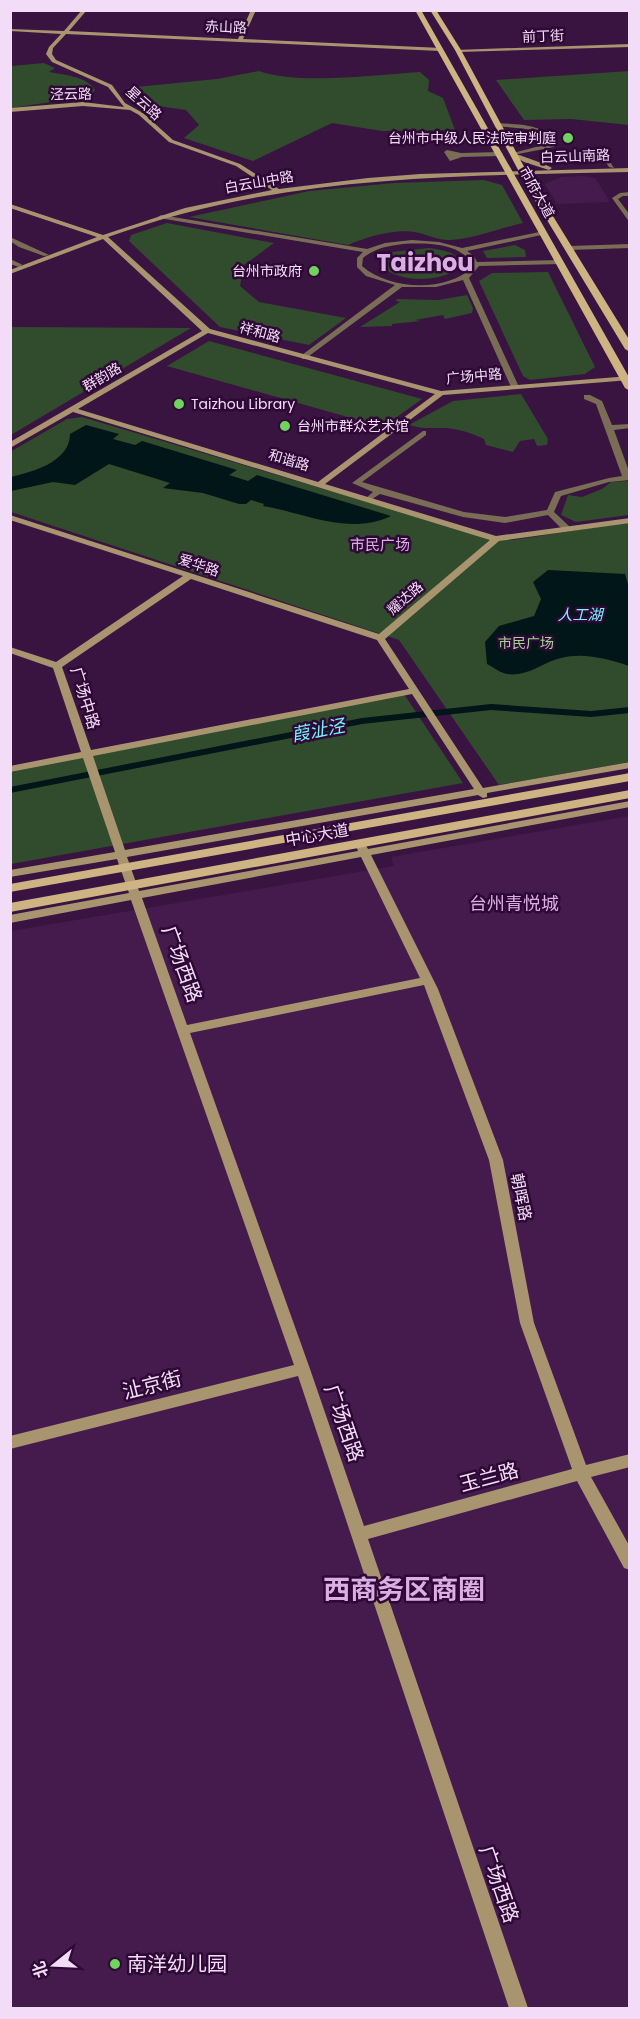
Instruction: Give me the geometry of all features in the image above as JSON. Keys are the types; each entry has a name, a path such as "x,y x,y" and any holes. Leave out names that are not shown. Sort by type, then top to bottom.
{"main road":[{"name":"市府大道","path":"418,10 628,378 630,388"},
{"name":"市府大道","path":"433,10 516,154 531,187 630,349"},
{"name":"中心大道","path":"10,888 124,861 484,797 630,777"},
{"name":"中心大道","path":"10,908 134,891 630,794"}],"street":[{"name":"星云路","path":"85,10 49,54 54,61 110,86 123,104 171,141 238,165 275,189"},
{"path":"240,40 254,10"},
{"name":"赤山路","path":"10,30 440,49"},
{"name":"前丁街","path":"458,50 630,45"},
{"path":"83,104 113,91"},
{"name":"泾云路","path":"10,110 83,104 133,110"},
{"path":"498,126 540,129 547,133 554,143 552,146 516,154"},
{"path":"516,154 532,164 556,169"},
{"path":"461,155 501,156 496,165 482,173"},
{"path":"606,158 612,167"},
{"name":"白云山南路","path":"523,171 630,168"},
{"name":"白云山南路","path":"523,171 571,172 630,168"},
{"name":"白云山中路","path":"10,270 170,210 275,189 363,180 523,171"},
{"path":"531,187 543,178 571,172"},
{"path":"482,173 504,179 518,186"},
{"name":"白云山中路","path":"10,270 45,255 161,217 275,189"},
{"path":"630,194 622,194 615,198 630,221"},
{"path":"10,206 101,236"},
{"path":"161,217 368,251"},
{"path":"462,250 544,233"},
{"name":"祥和路","path":"101,236 207,331 441,393"},
{"path":"10,239 18,242 17,248 45,255"},
{"path":"414,242 435,243 462,250 472,257 476,264 474,271 465,277 441,284 400,285 381,280 359,266 360,258 368,251 383,245 414,242"},
{"path":"568,248 630,246"},
{"path":"10,261 19,265"},
{"path":"476,264 560,262"},
{"path":"465,277 515,387"},
{"path":"304,357 400,285"},
{"name":"群韵路","path":"10,446 207,331"},
{"name":"广场中路","path":"320,484 441,393 628,378"},
{"path":"550,512 558,494 599,482 627,478 599,403 587,397"},
{"name":"和谐路","path":"73,410 496,539"},
{"path":"609,428 630,426"},
{"path":"423,433 356,483 463,514 505,520 550,512"},
{"path":"369,499 379,491"},
{"path":"550,512 566,528"},
{"name":"爱华路","path":"10,517 380,638"},
{"path":"496,539 630,520"},
{"name":"耀达路","path":"380,638 496,539"},
{"name":"广场中路","path":"124,861 57,666 189,576"},
{"path":"380,638 484,797 630,765"},
{"path":"10,650 57,666"},
{"path":"10,770 89,759 415,691"},
{"path":"363,848 630,804"},
{"name":"朝晖路","path":"363,848 428,980 496,1160 527,1323 581,1473 630,1563"},
{"path":"10,874 124,861"},
{"name":"广场西路","path":"124,861 303,1369 519,2008"},
{"path":"10,919 134,891"},
{"path":"183,1030 428,980"},
{"name":"沚京街","path":"10,1443 303,1369"},
{"name":"玉兰路","path":"359,1534 630,1460"}],"shaded area":[{"path":"561,177 595,178 610,202 557,204 545,184"},
{"path":"629,816 629,2008 11,2008 11,931 394,866 391,857"}],"green space":[{"path":"44,63 55,68 49,72 81,79 95,90 91,96 11,108 11,66"},
{"path":"259,71 276,75 316,78 420,72 429,80 428,91 443,98 455,130 382,131 332,123 253,161 184,138 199,125 186,110 138,103 126,88 217,79"},
{"path":"629,71 629,125 571,119 524,120 496,80"},
{"path":"484,180 502,185 523,223 460,239 446,240 407,231 372,237 348,245 189,217 309,191 394,183"},
{"path":"167,223 274,243 244,265 240,286 259,302 346,318 309,345 220,327 129,241 131,235"},
{"path":"515,245 525,250 526,257 487,258 483,251"},
{"path":"429,248 456,256 461,263 459,268 441,276 419,279 398,276 381,266 380,261 392,252"},
{"path":"548,272 595,367 585,374 530,380 523,376 479,281 492,273"},
{"path":"467,295 473,308 472,313 445,319 443,315 415,320 421,321 392,324 392,326 360,327 400,302 396,301 397,299 438,300"},
{"path":"11,327 191,328 11,435"},
{"path":"209,341 422,399 383,427 167,366"},
{"path":"521,394 548,439 547,445 537,446 534,439 520,441 513,452 486,445 484,439 464,431 409,425 453,401"},
{"name":"市民广场","path":"82,417 472,533 513,540 629,522 629,762 499,785 399,640 11,512 10,452 67,419"},
{"path":"629,481 629,515 576,522 561,515 568,495 582,497 602,489 611,482"},
{"path":"404,694 463,783 11,864 11,770"}],"water":[{"path":"86,425 119,434 113,439 135,445 142,441 237,470 229,475 248,481 257,475 391,516 375,522 359,524 327,521 263,506 264,504 251,500 246,504 239,504 203,493 163,488 170,483 109,464 75,485 53,482 11,491 11,477 39,469 57,459 64,452 70,434"},
{"name":"人工湖","path":"548,570 625,574 630,591 629,666 596,657 569,656 529,671 508,674 487,664 485,642 499,626 534,616 541,599 533,582"}],"waterway":[{"name":"葭沚泾","path":"10,790 362,721 491,707 591,714 630,710"}],"place":[{"name":"台州市中级人民法院审判庭","path":"568,138"},
{"name":"台州市政府","path":"314,271"},
{"name":"Taizhou Library","path":"179,404"},
{"name":"台州市群众艺术馆","path":"285,426"},
{"name":"南洋幼儿园","path":"115,1964"}],"district":[{"name":"Taizhou","path":"425,262"},
{"name":"市民广场","path":"380,544"},
{"name":"台州青悦城","path":"514,903"},
{"name":"西商务区商圈","path":"404,1589"}]}
